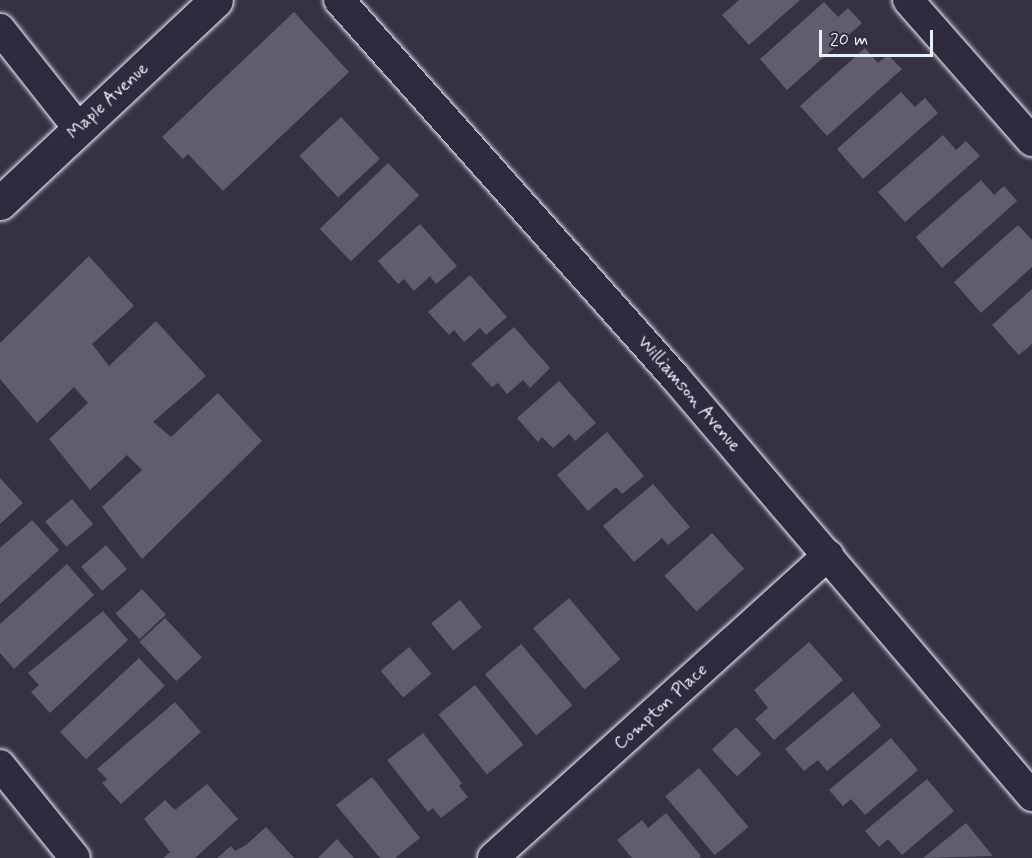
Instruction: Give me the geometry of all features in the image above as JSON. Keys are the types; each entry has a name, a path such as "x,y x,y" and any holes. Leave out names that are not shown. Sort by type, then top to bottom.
{"street":[{"name":"Maple Avenue","path":"0,203 216,0"},
{"name":"Williamson Avenue","path":"339,0 828,555 1032,796"},
{"path":"908,0 1032,141"},
{"path":"0,29 79,129"},
{"name":"Compton Place","path":"493,858 828,555"},
{"path":"0,765 75,858"}],"building":[{"path":"739,0 800,0 749,45 722,15"},
{"path":"824,2 838,17 848,8 862,23 787,90 760,59"},
{"path":"294,12 349,72 223,191 188,154 183,159 162,137"},
{"path":"865,48 878,63 888,55 902,69 827,136 800,106"},
{"path":"901,92 915,107 925,98 938,113 863,179 837,149"},
{"path":"341,117 380,159 338,198 299,156"},
{"path":"943,135 956,150 966,141 980,156 905,222 878,192"},
{"path":"388,163 419,195 351,261 320,229"},
{"path":"981,180 994,195 1004,186 1017,201 942,268 916,237"},
{"path":"420,224 457,266 436,284 430,276 414,291 404,279 398,284 378,261"},
{"path":"1018,225 1032,240 1032,267 981,313 954,282"},
{"path":"89,256 134,306 92,344 109,366 156,321 206,376 153,422 171,437 218,393 262,441 142,559 102,507 142,470 127,455 90,490 49,439 88,403 74,387 37,423 0,379 0,343"},
{"path":"470,275 507,317 486,335 480,328 464,342 454,330 449,335 428,312"},
{"path":"1032,289 1032,344 1019,355 992,325"},
{"path":"514,327 550,368 530,388 523,380 507,394 498,383 492,387 471,364"},
{"path":"559,381 596,423 575,441 569,434 553,448 542,437 538,442 517,418"},
{"path":"607,432 644,476 622,494 616,487 588,511 557,475"},
{"path":"0,478 23,503 0,524"},
{"path":"653,484 690,527 668,545 662,538 634,562 603,526"},
{"path":"72,499 93,524 66,547 45,521"},
{"path":"32,520 59,550 0,604 0,548"},
{"path":"712,533 744,569 697,611 664,576"},
{"path":"106,545 127,569 102,591 81,567"},
{"path":"67,564 94,595 14,669 0,653 0,624"},
{"path":"142,589 166,615 140,639 116,614"},
{"path":"569,598 620,659 584,689 533,628"},
{"path":"460,600 482,627 453,650 431,623"},
{"path":"103,611 128,640 50,713 31,692 39,685 28,673"},
{"path":"165,618 202,657 176,681 139,642"},
{"path":"809,642 843,680 774,740 755,719 768,708 754,690"},
{"path":"521,644 572,705 536,735 485,674"},
{"path":"409,647 431,674 403,698 381,671"},
{"path":"139,658 165,686 86,759 60,732"},
{"path":"475,685 523,745 487,774 438,715"},
{"path":"853,692 881,726 827,771 818,760 804,771 785,749"},
{"path":"175,702 201,732 121,804 102,783 107,779 97,769"},
{"path":"736,727 761,754 737,777 712,750"},
{"path":"423,733 462,783 459,786 468,797 441,818 433,808 428,812 387,760"},
{"path":"891,738 918,770 865,815 851,799 843,806 829,790"},
{"path":"699,768 748,827 715,855 665,796"},
{"path":"372,777 420,838 395,858 380,858 336,805"},
{"path":"927,779 954,811 902,855 888,839 879,847 865,831"},
{"path":"207,784 238,819 195,858 163,858 170,852 144,819 165,800 175,810"},
{"path":"666,813 701,856 699,858 632,858 617,840 642,820 648,828"},
{"path":"966,823 993,856 923,858"},
{"path":"266,827 294,858 217,858 231,846 235,851 246,845"},
{"path":"337,839 354,858 318,858"}]}
